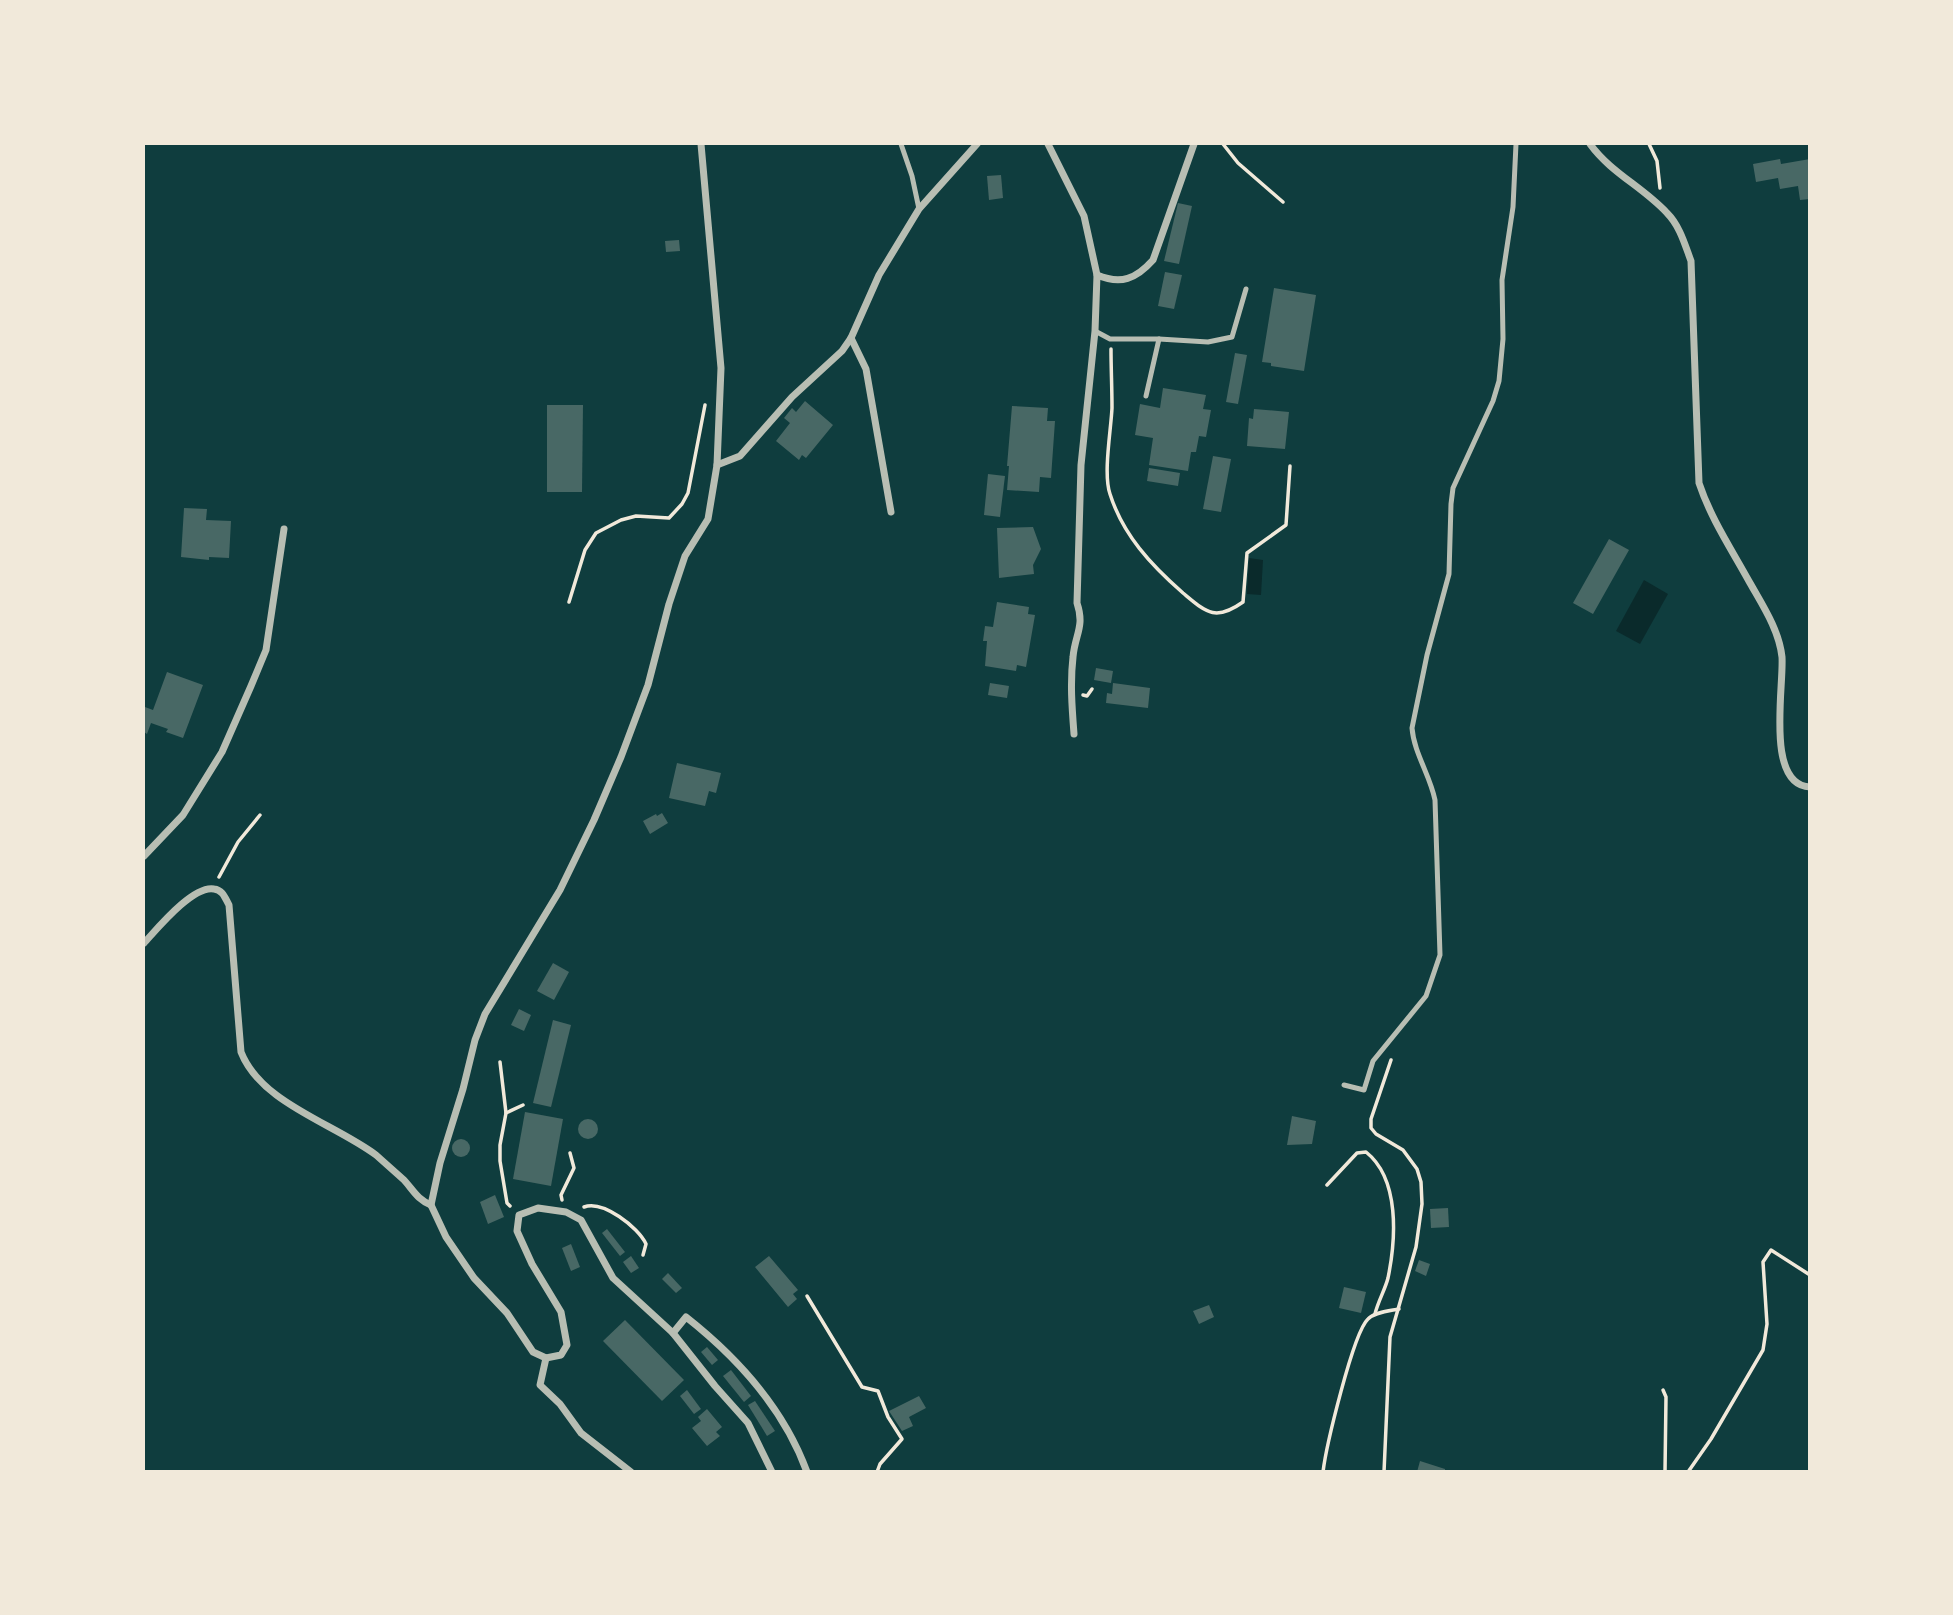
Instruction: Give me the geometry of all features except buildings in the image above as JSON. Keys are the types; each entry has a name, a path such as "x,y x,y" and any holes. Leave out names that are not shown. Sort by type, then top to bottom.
{"street":[{"path":"701,144 720,368 717,466 708,519 685,556 669,604 648,685 621,757 560,890 485,1014 439,1163 431,1205 446,1237 474,1278 507,1313 533,1352 546,1358 561,1355 567,1345 561,1312 532,1264 517,1231 519,1215 538,1208 565,1210 581,1220 613,1278 673,1333 748,1423 772,1472"},
{"path":"717,466 740,456 792,397 842,351 851,338 879,275 919,209 977,144"},
{"path":"1048,144 1084,216 1097,275 1095,331 1081,465 1077,603 1082,618 1073,655 1071,691 1074,734"},
{"path":"1097,275 1121,280 1141,273 1153,260 1195,144"},
{"path":"1590,144 1600,158 1669,214 1682,234 1691,261 1699,483 1707,508 1768,614 1777,638 1783,680 1780,757 1792,779 1803,787 1810,787"},
{"path":"851,338 866,369 891,512"},
{"path":"144,856 183,815 222,752 251,686 266,650 284,530"},
{"path":"144,943 189,899 214,888 223,894 229,905 241,1052 248,1069 275,1094 375,1155 406,1182 419,1200 431,1205"},
{"path":"673,1333 687,1317 721,1345 777,1411 807,1472"},
{"path":"546,1358 540,1385 559,1404 581,1433 631,1472"}],"lane":[{"path":"901,144 919,209"},
{"path":"1344,1085 1364,1090 1367,1074 1382,1047 1409,1019 1426,996 1440,955 1435,800 1413,740 1412,728 1427,655 1449,573 1453,488 1493,401 1499,381 1503,339 1502,280 1513,207 1516,144"},
{"path":"1095,331 1110,340 1208,342 1232,337 1246,289"},
{"path":"1146,396 1159,339"}],"path":[{"path":"1223,144 1238,163 1283,202"},
{"path":"1649,144 1657,160 1662,208"},
{"path":"1110,340 1112,407 1108,492 1135,545 1155,568 1203,610 1214,614 1232,610 1243,602 1247,553 1286,525 1290,466"},
{"path":"569,602 584,550 596,533 621,520 636,516 669,518 682,504 688,493 706,400"},
{"path":"214,888 238,842 260,815"},
{"path":"1384,1472 1390,1337 1416,1247 1422,1204 1422,1182 1417,1168 1402,1150 1371,1128 1371,1119 1393,1055"},
{"path":"500,1062 506,1113 500,1161 507,1203 519,1215"},
{"path":"506,1113 523,1105"},
{"path":"1327,1185 1357,1153 1366,1152 1377,1161 1385,1177 1393,1224 1391,1260 1388,1281 1379,1298 1375,1314"},
{"path":"570,1153 574,1168 561,1195 565,1210 592,1204 606,1209 641,1234 646,1244 643,1255"},
{"path":"1688,1472 1711,1439 1763,1350 1767,1324 1763,1262 1766,1255 1771,1250 1810,1275"},
{"path":"807,1296 862,1387 878,1391 888,1417 902,1439 880,1464 877,1472"},
{"path":"1322,1472 1356,1340 1366,1320 1375,1314 1399,1309"},
{"path":"1663,1390 1666,1397 1665,1472"}],"water":[{"path":"1249,558 1263,560 1261,595 1247,594"},
{"path":"1644,580 1668,594 1640,644 1616,631"}]}
